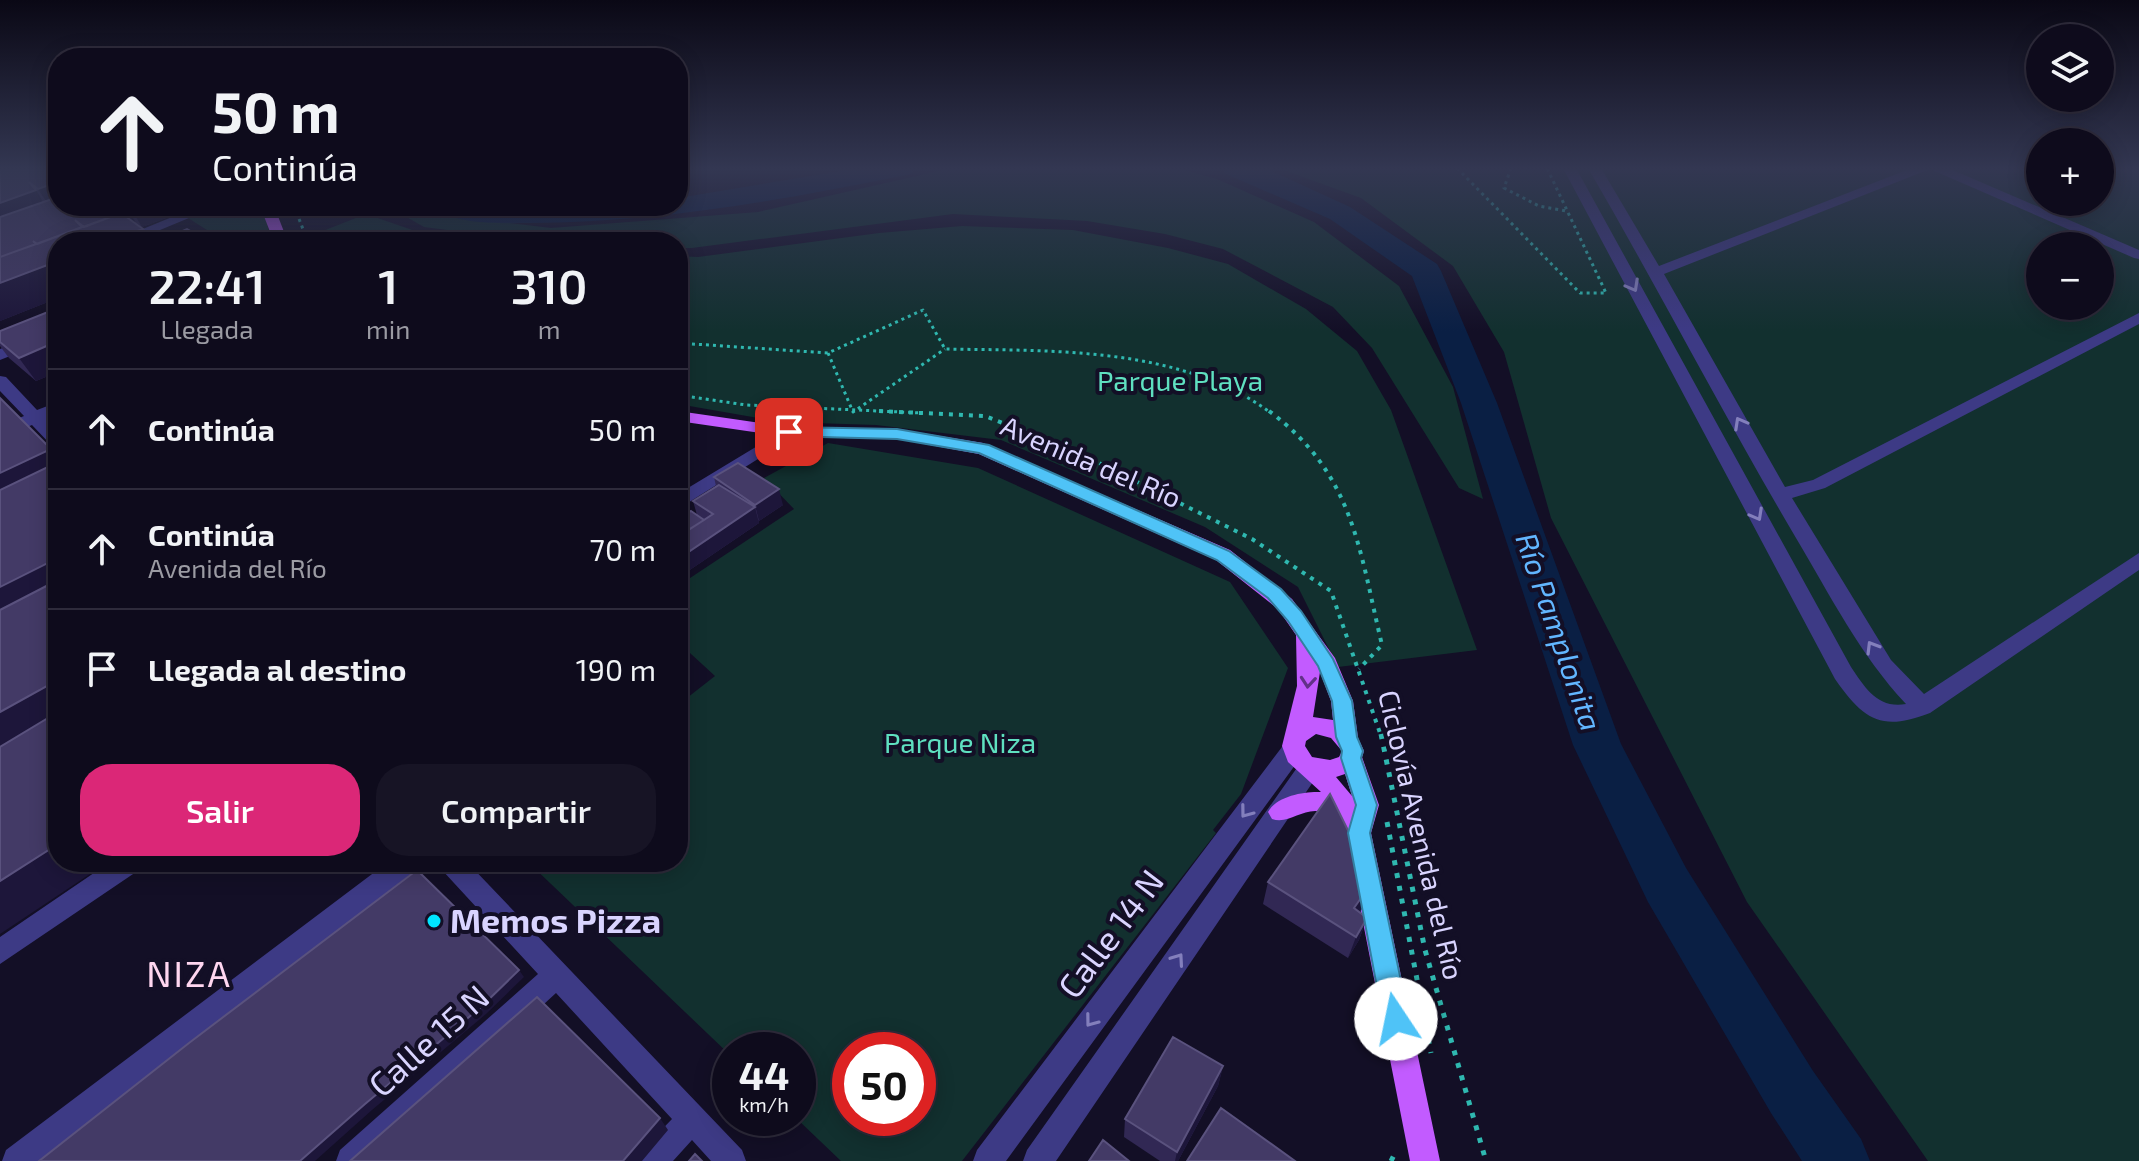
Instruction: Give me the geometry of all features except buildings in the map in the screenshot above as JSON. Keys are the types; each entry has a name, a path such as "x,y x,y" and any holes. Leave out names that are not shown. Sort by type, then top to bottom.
{"main road":[{"name":"Avenida del Río","path":"688,417 789,432 897,434 983,449 1223,555 1274,593 1304,628 1336,683 1349,748 1367,805 1359,833"},
{"path":"1299,751 1308,680 1304,628"},
{"path":"1307,726 1326,726 1349,748 1347,764 1331,771 1299,751 1307,726"},
{"path":"1299,751 1331,785 1351,814 1359,833 1425,1161"},
{"path":"1280,812 1315,800 1336,806 1359,833"}],"street":[{"path":"144,232 169,222"},
{"path":"1598,222 1843,673 1862,701 1887,717 1904,716 1922,707 2139,560"},
{"path":"1626,222 1779,493 1883,666 1922,707"},
{"path":"1656,272 1783,222"},
{"path":"2038,222 2060,232"},
{"path":"2062,222 2139,255"},
{"path":"2114,255 2139,266"},
{"path":"1779,493 1797,492 1819,484 2139,318"},
{"path":"0,355 48,335"},
{"path":"0,381 48,432"},
{"path":"0,433 48,411"},
{"path":"688,497 789,432"},
{"path":"1038,1161 1280,812 1299,751"},
{"name":"Calle 14 N","path":"988,1161 1299,751"},
{"path":"0,952 116,872"},
{"path":"17,1161 394,872"},
{"path":"460,872 731,1161"},
{"name":"Calle 15 N","path":"351,1161 557,974"},
{"path":"653,1161 691,1119"}],"path":[{"path":"1510,222 1580,293 1606,293 1572,222"},
{"path":"688,344 828,353 923,310 945,349"},
{"path":"828,353 853,412 945,349 1048,352 1141,362 1183,371 1265,405 1300,436 1330,472 1345,507 1382,645 1359,669"},
{"name":"Ciclovía Avenida del Río","path":"688,396 746,405 985,416 1083,455 1252,539 1331,591 1379,725 1425,950 1486,1161"},
{"path":"1386,816 1434,1067"}],"green space":[{"path":"195,222 266,222 269,232 210,232"},
{"path":"345,222 390,222 418,232 320,232"},
{"path":"416,222 503,222 551,228 626,222 890,222 688,248 688,232 462,232 424,227"},
{"path":"1094,222 1314,222 1399,286 1453,387 1483,499 1459,488 1372,348 1333,307 1223,249 1165,234"},
{"path":"1394,222 2139,222 2139,1161 1928,1161 1747,902 1551,518 1504,352 1453,266"},
{"name":"Parque Playa","path":"962,226 1073,230 1168,248 1228,264 1306,309 1357,351 1391,410 1477,650 1338,667 1298,587 1205,527 1001,440 876,425 782,422 688,406 688,256"},
{"name":"Parque Niza","path":"828,443 978,468 1230,582 1288,668 1241,794 1213,830 1216,833 962,1161 841,1161 815,1136 816,1032 712,1032 712,1038 538,872 688,872 688,697 715,676 688,651 688,579 794,509 764,478"}],"waterway":[{"name":"Río Pamplonita","path":"1354,222 1426,271 1479,403 1597,745 1667,885 1792,1092 1839,1161"}],"place":[{"name":"Memos Pizza","path":"434,921"}],"district":[{"name":"NIZA","path":"189,974"}],"route":[{"path":"789,432 897,434 946,440 983,449 1223,555 1274,593 1304,628 1327,664 1342,701 1347,737 1353,751 1351,758 1367,805 1359,833 1396,1019"}]}
